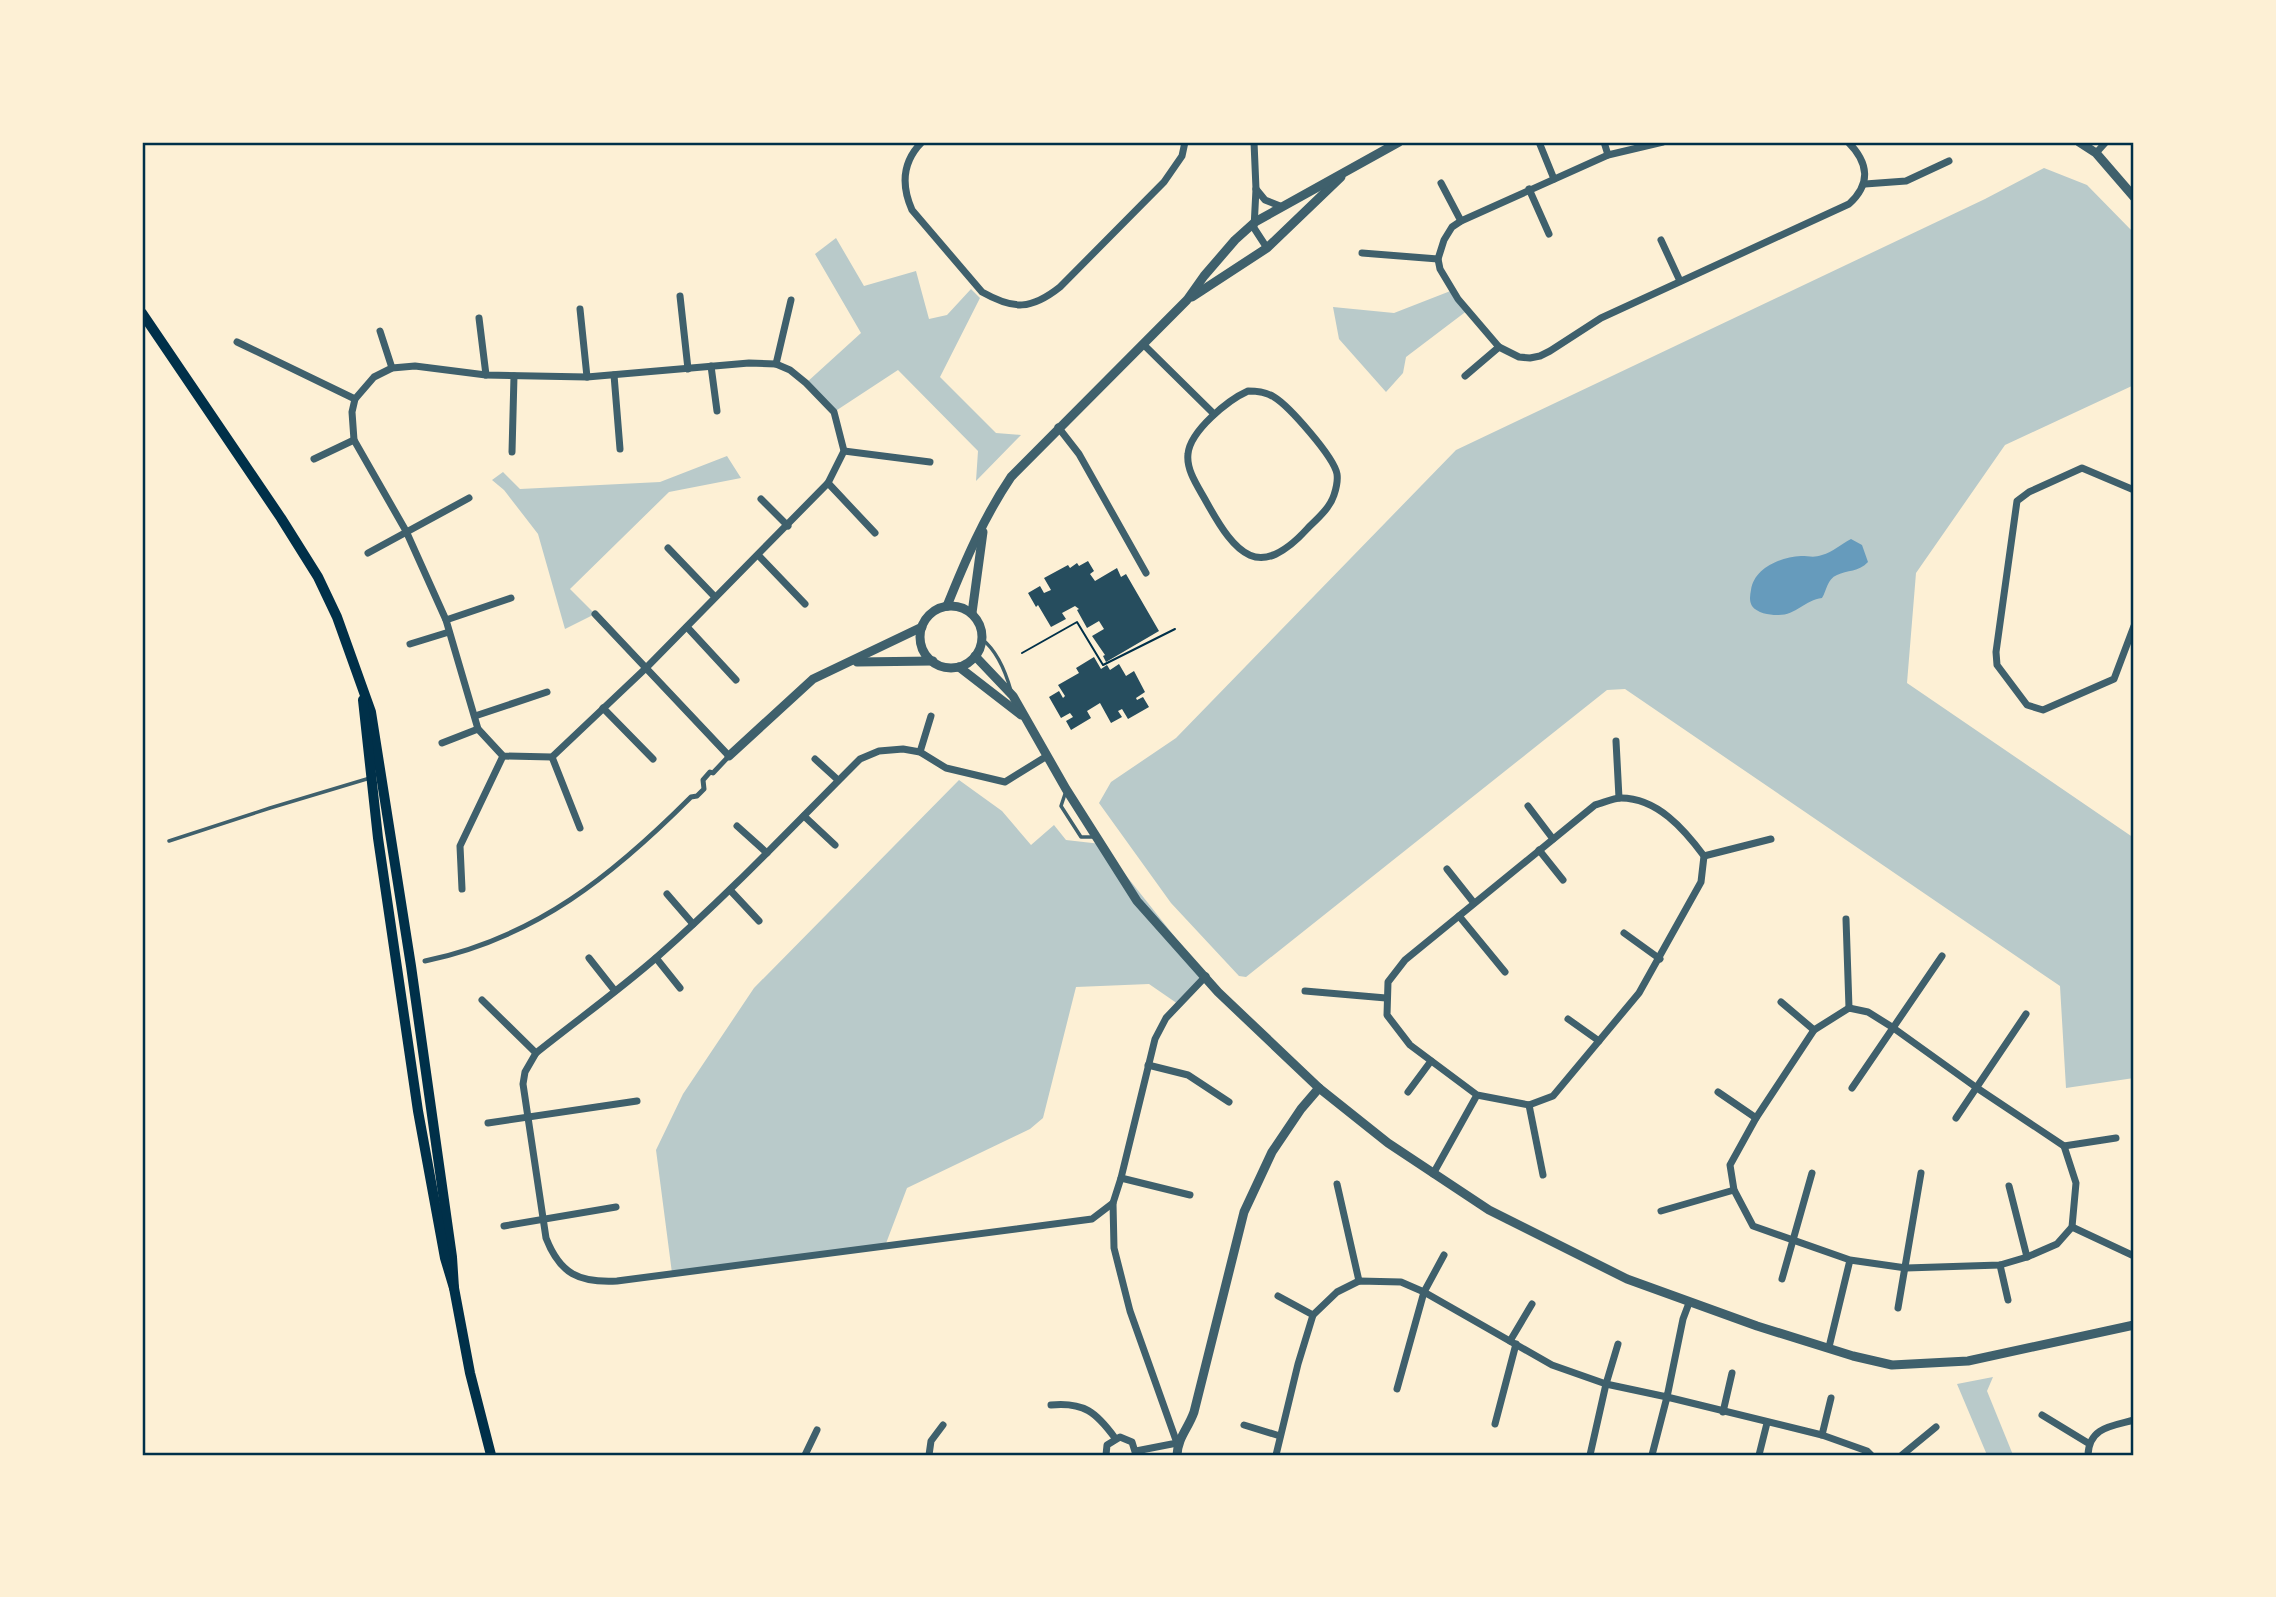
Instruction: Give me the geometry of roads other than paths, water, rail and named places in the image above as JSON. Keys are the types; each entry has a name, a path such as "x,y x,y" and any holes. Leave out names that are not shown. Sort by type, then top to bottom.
{"main road":[{"path":"142,313 318,577 337,617 363,689 363,713 404,918 452,1257 454,1288"},
{"path":"377,776 390,922 418,1111 445,1258 491,1455"},
{"path":"390,922 404,918"}],"street":[{"path":"922,142 907,163 904,178 906,196 912,210 982,292 1015,306 1031,305 1047,298 1060,287 1164,183 1182,156 1185,142"},
{"path":"1254,142 1254,228 1267,248"},
{"path":"947,606 961,570 1011,477 1187,300 1235,240 1255,222 1280,206 1399,142"},
{"path":"1539,142 1554,179"},
{"path":"1604,142 1608,155"},
{"path":"1663,142 1608,155 1452,227 1444,240 1438,259 1440,269 1458,299 1499,347 1518,357 1540,356 1601,318 1786,231 1834,213 1859,195 1865,184 1861,159 1848,142"},
{"path":"2079,142 2096,153 2134,197"},
{"path":"2096,153 2106,142"},
{"path":"1865,184 1906,181 1949,161"},
{"path":"1187,300 1267,248 1345,173"},
{"path":"1441,183 1461,221"},
{"path":"1256,189 1265,200 1280,206"},
{"path":"1529,190 1549,234"},
{"path":"1661,240 1680,281"},
{"path":"1362,253 1438,259"},
{"path":"680,296 688,369"},
{"path":"776,364 791,300"},
{"path":"580,309 587,377"},
{"path":"479,318 486,375"},
{"path":"380,331 392,368"},
{"path":"237,342 355,399"},
{"path":"1143,344 1214,414"},
{"path":"1465,376 1499,347"},
{"path":"776,364 790,370 834,412 844,451 828,483 646,668 552,757 503,756 478,729 446,620 406,531 354,440 352,412 355,399 374,377 392,368 415,366 486,375 587,377 711,366 776,364"},
{"path":"711,366 716,411"},
{"path":"614,375 620,449"},
{"path":"512,452 514,376"},
{"path":"1248,391 1267,394 1284,405 1333,464 1337,474 1334,498 1286,550 1256,558 1233,544 1192,474 1188,451 1203,426 1214,414 1248,391"},
{"path":"1058,427 1079,454 1146,573"},
{"path":"314,458 354,440"},
{"path":"844,451 930,462"},
{"path":"2134,490 2082,468 2029,492 2017,501 1996,652 1997,665 2027,705 2043,710 2114,679 2134,626"},
{"path":"828,483 875,533"},
{"path":"368,553 469,498"},
{"path":"761,499 788,526"},
{"path":"972,613 985,522"},
{"path":"668,548 715,597"},
{"path":"758,555 805,604"},
{"path":"446,620 511,598"},
{"path":"425,961 455,955 520,931 577,897 655,833 691,797 698,796 704,789 703,780 710,772 713,773 813,679 922,627 931,613 947,606 956,606 972,613 978,621 982,639 975,656 959,667"},
{"path":"595,614 729,756"},
{"path":"687,627 736,680"},
{"path":"922,627 922,646 933,662"},
{"path":"410,643 449,632"},
{"path":"975,656 1013,696 1066,789 1137,901 1264,1038 1319,1088 1433,1174 1520,1227 1627,1279 1689,1303 1892,1365 1968,1361 2134,1325"},
{"path":"852,662 933,662 941,666 959,667 1024,717"},
{"path":"475,716 547,692"},
{"path":"603,708 653,759"},
{"path":"920,752 931,716"},
{"path":"442,743 478,729"},
{"path":"1616,741 1619,798"},
{"path":"1047,756 1005,782 946,768 920,752 903,749 879,751 860,759 730,890 656,958 536,1053 525,1072 523,1084 528,1118 547,1238 553,1255 563,1267 579,1278 596,1282 1076,1222 1092,1219 1113,1203"},
{"path":"462,889 460,846 503,756"},
{"path":"552,757 580,828"},
{"path":"815,759 838,780"},
{"path":"1619,798 1644,802 1684,829 1703,856 1701,882 1639,993 1553,1096 1529,1105 1477,1095 1410,1045 1387,1015 1388,982 1405,960 1595,805 1619,798"},
{"path":"1528,806 1553,839"},
{"path":"804,816 835,845"},
{"path":"737,826 767,853"},
{"path":"1703,856 1771,839"},
{"path":"1539,850 1563,880"},
{"path":"1447,869 1474,903"},
{"path":"730,890 759,921"},
{"path":"667,894 693,924"},
{"path":"1459,916 1504,972"},
{"path":"1846,919 1849,1009"},
{"path":"1624,933 1660,959"},
{"path":"1852,1088 1942,956"},
{"path":"589,958 615,991"},
{"path":"656,958 680,988"},
{"path":"1177,1455 1177,1443 1130,1311 1114,1248 1113,1203 1155,1039 1166,1018 1206,976"},
{"path":"1305,991 1386,998"},
{"path":"482,1000 536,1053"},
{"path":"1781,1002 1814,1030"},
{"path":"1849,1009 1868,1012 1892,1027 2064,1146 2076,1183 2072,1227 2057,1244 2000,1265 1906,1269 1850,1260 1753,1226 1734,1190 1730,1165 1756,1118 1814,1030 1849,1009"},
{"path":"1956,1118 2026,1014"},
{"path":"1568,1019 1599,1041"},
{"path":"1408,1092 1431,1061"},
{"path":"1148,1065 1188,1075 1229,1102"},
{"path":"1106,1455 1107,1445 1115,1438 1129,1439 1136,1453 1177,1443 1186,1431 1194,1412 1244,1212 1272,1152 1319,1088"},
{"path":"1718,1092 1756,1118"},
{"path":"1433,1174 1477,1095"},
{"path":"488,1123 637,1101"},
{"path":"1529,1105 1544,1175"},
{"path":"2064,1146 2116,1138"},
{"path":"1782,1279 1812,1173"},
{"path":"1898,1308 1921,1173"},
{"path":"1121,1178 1189,1195"},
{"path":"1337,1184 1359,1281"},
{"path":"2009,1186 2027,1257"},
{"path":"1661,1211 1734,1190"},
{"path":"504,1226 617,1207"},
{"path":"2072,1227 2134,1256"},
{"path":"1397,1389 1424,1292 1444,1255"},
{"path":"1829,1347 1850,1260"},
{"path":"2000,1265 2008,1300"},
{"path":"1276,1455 1313,1315 1337,1292 1359,1281 1401,1282 1424,1292 1552,1366 1606,1384 1822,1435 1867,1451 1871,1455"},
{"path":"1278,1296 1313,1315"},
{"path":"1652,1455 1689,1303"},
{"path":"1495,1424 1513,1342 1532,1304"},
{"path":"1590,1455 1618,1345"},
{"path":"1723,1412 1732,1373"},
{"path":"1822,1435 1831,1398"},
{"path":"1051,1405 1071,1403 1088,1410 1100,1417 1115,1438"},
{"path":"2042,1415 2088,1443"},
{"path":"2088,1455 2088,1443 2101,1429 2134,1420"},
{"path":"1759,1455 1767,1423"},
{"path":"929,1455 931,1441 943,1425"},
{"path":"1244,1425 1280,1436"},
{"path":"1902,1455 1936,1427"},
{"path":"805,1455 817,1430"}],"lane":[{"path":"982,639 988,643 1002,666 1013,696"},
{"path":"169,841 377,776"}],"water":[{"path":"1851,539 1862,545 1868,562 1861,568 1834,577 1822,598 1783,615 1763,613 1752,606 1750,596 1753,582 1769,565 1793,557 1822,555"}]}
